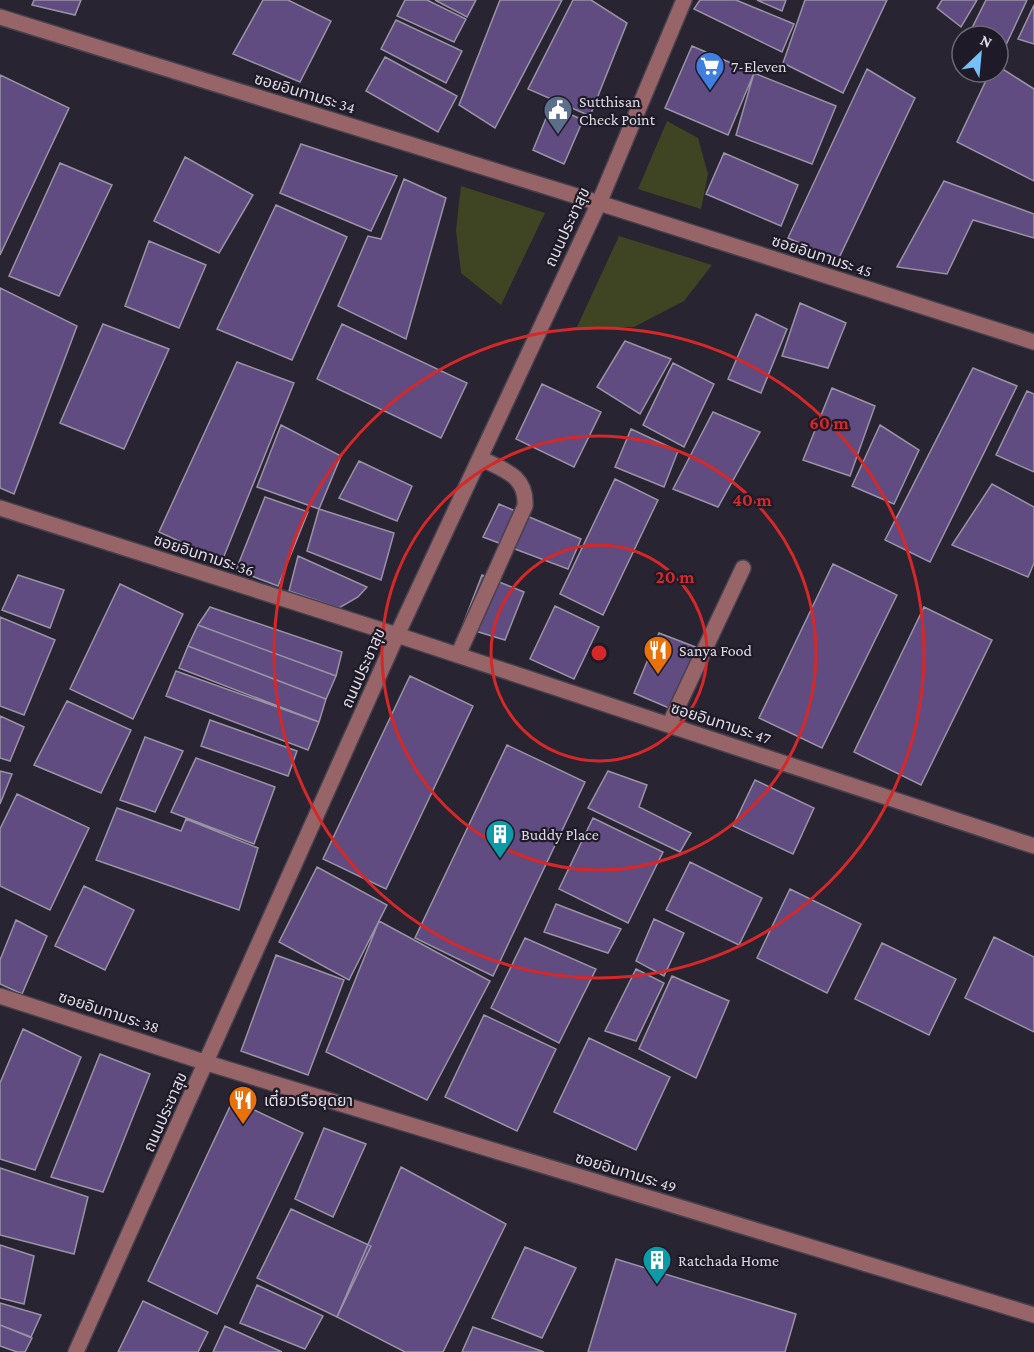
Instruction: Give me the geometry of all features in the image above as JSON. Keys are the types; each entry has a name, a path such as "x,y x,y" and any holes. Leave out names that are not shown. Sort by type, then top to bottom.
{"street":[{"name":"ถนนประชาสุข","path":"76,1352 397,635 598,203 684,0"},
{"name":"ซอยอินทามระ 34","path":"0,17 598,203"},
{"name":"ซอยอินทามระ 45","path":"598,203 1034,342"},
{"path":"458,655 525,506 526,494 518,477 480,458"},
{"name":"ซอยอินทามระ 36","path":"0,508 397,635"},
{"path":"669,725 743,568"},
{"name":"ซอยอินทามระ 47","path":"397,635 1034,846"},
{"name":"ซอยอินทามระ 38","path":"0,996 207,1063"},
{"name":"ซอยอินทามระ 49","path":"207,1063 1034,1315"}],"green space":[{"path":"667,121 698,138 708,174 701,209 638,189"},
{"path":"461,186 545,213 501,305 461,273 456,230"},
{"path":"619,236 712,265 684,301 634,327 577,327"}],"building":[{"path":"34,0 81,0 75,15 32,5"},
{"path":"263,0 288,0 331,21 300,82 233,54"},
{"path":"405,0 427,0 466,19 454,42 397,16"},
{"path":"435,0 476,0 467,17"},
{"path":"500,0 562,0 495,128 459,105"},
{"path":"573,0 591,0 627,23 590,116 528,89"},
{"path":"700,0 736,0 794,24 782,52 694,9"},
{"path":"757,0 786,0 782,11"},
{"path":"805,0 887,0 843,93 783,63"},
{"path":"942,0 977,0 963,24 957,24 937,8"},
{"path":"986,0 1027,0 1010,36 1010,24 974,24"},
{"path":"1034,5 1034,44 1018,39"},
{"path":"396,20 462,51 446,83 381,49"},
{"name":"7-Eleven","path":"692,46 754,73 728,135 665,108"},
{"path":"385,57 457,96 438,132 366,91"},
{"path":"867,69 915,98 838,260 788,238"},
{"path":"754,73 836,106 812,164 736,135"},
{"path":"1010,74 1034,89 1034,181 957,142 984,84 1010,84"},
{"path":"0,75 69,108 0,255"},
{"name":"Sutthisan Check Point","path":"551,106 583,120 564,164 533,150"},
{"path":"301,144 397,176 371,231 280,193"},
{"path":"724,153 798,185 781,226 706,194"},
{"path":"185,157 253,195 219,253 154,221"},
{"path":"60,163 112,185 59,296 9,276"},
{"path":"404,179 446,198 406,339 338,306 368,236 381,239"},
{"path":"944,181 1034,214 1034,238 973,220 947,274 897,267"},
{"path":"276,205 347,237 292,360 217,329"},
{"path":"149,241 206,265 179,328 125,306"},
{"path":"0,288 77,326 14,494 0,488"},
{"path":"800,303 846,323 828,368 782,356"},
{"path":"756,314 787,329 761,393 728,379"},
{"path":"103,324 169,349 124,449 60,423"},
{"path":"342,324 467,383 441,438 317,379"},
{"path":"625,341 671,359 640,414 597,387"},
{"path":"237,362 294,383 222,561 159,532"},
{"path":"673,363 714,384 684,447 643,425"},
{"path":"973,368 1017,386 930,562 885,540"},
{"path":"542,384 601,412 574,467 516,439"},
{"path":"832,388 875,406 850,476 803,460"},
{"path":"1027,391 1034,394 1034,472 996,455"},
{"path":"713,412 760,432 718,507 673,489"},
{"path":"281,425 341,456 319,509 257,487"},
{"path":"880,425 919,450 894,504 852,486"},
{"path":"631,429 678,451 664,487 615,467"},
{"path":"359,461 412,486 397,521 339,498"},
{"path":"615,479 658,500 603,615 560,594"},
{"path":"992,484 1034,507 1034,563 1028,577 952,545"},
{"path":"265,497 308,512 278,586 236,570"},
{"path":"499,504 581,539 568,569 483,537"},
{"path":"319,509 394,533 381,580 307,551"},
{"path":"298,556 367,587 358,597 339,608 289,591"},
{"path":"833,564 897,595 822,748 759,718"},
{"path":"18,575 64,590 50,628 2,610"},
{"path":"482,575 524,592 505,640 462,627"},
{"path":"120,584 183,614 133,719 70,689"},
{"path":"555,606 599,627 574,679 530,659"},
{"path":"210,607 342,652 336,676 198,625"},
{"path":"924,607 992,640 921,785 854,752"},
{"path":"0,617 55,640 24,715 0,706"},
{"path":"198,625 336,676 326,699 188,646"},
{"path":"659,633 698,648 669,708 634,693"},
{"path":"188,646 326,699 319,722 179,668"},
{"path":"176,671 319,722 308,750 166,696"},
{"path":"410,676 473,706 386,889 323,859"},
{"path":"67,701 131,730 101,793 34,765"},
{"path":"0,716 24,727 10,761 0,758"},
{"path":"210,720 297,751 288,776 201,746"},
{"path":"145,737 183,751 155,812 120,800"},
{"name":"Buddy Place","path":"507,745 585,782 493,976 415,938"},
{"path":"196,758 275,787 254,844 171,812"},
{"path":"0,771 12,774 0,804"},
{"path":"608,771 647,785 639,807 691,833 680,852 588,808"},
{"path":"755,780 814,808 793,854 733,826"},
{"path":"17,794 89,828 50,910 0,886 0,829"},
{"path":"117,808 181,831 186,819 258,848 239,910 96,860"},
{"path":"593,818 663,852 628,923 559,889"},
{"path":"690,862 762,898 739,945 666,910"},
{"path":"317,867 387,905 349,980 279,942"},
{"path":"84,886 134,910 105,970 55,946"},
{"path":"790,889 861,924 827,993 757,958"},
{"path":"556,904 621,929 608,953 544,932"},
{"path":"654,919 684,933 664,976 636,961"},
{"path":"16,920 47,936 22,994 0,984 0,960"},
{"path":"379,921 490,981 427,1100 326,1052"},
{"path":"994,937 1034,957 1034,1032 965,998"},
{"path":"525,938 596,969 559,1043 491,1008"},
{"path":"882,943 956,979 929,1035 855,999"},
{"path":"276,955 344,980 308,1075 241,1051"},
{"path":"636,969 664,983 636,1041 605,1031"},
{"path":"672,976 729,1001 696,1078 639,1049"},
{"path":"484,1015 556,1049 517,1131 445,1097"},
{"path":"23,1029 81,1057 35,1170 0,1159 0,1083"},
{"path":"589,1038 670,1077 636,1150 554,1112"},
{"path":"100,1054 150,1074 103,1192 51,1177"},
{"path":"233,1100 303,1133 217,1314 148,1281"},
{"path":"324,1128 366,1144 333,1217 295,1199"},
{"path":"401,1167 506,1224 443,1352 405,1352 337,1317"},
{"path":"0,1168 88,1197 74,1254 0,1235"},
{"path":"291,1209 371,1246 337,1317 257,1278"},
{"path":"0,1245 34,1256 24,1304 0,1298"},
{"path":"525,1247 576,1268 542,1338 492,1318"},
{"name":"Ratchada Home","path":"616,1259 796,1314 785,1352 588,1352"},
{"path":"257,1285 323,1316 305,1349 240,1323"},
{"path":"143,1301 208,1332 198,1352 118,1352"},
{"path":"0,1303 41,1315 31,1337 0,1325"},
{"path":"0,1325 32,1338 25,1352 17,1352 0,1346"},
{"path":"225,1326 282,1352 213,1352"},
{"path":"473,1327 544,1352 462,1352"}],"place":[{"name":"7-Eleven","path":"710,92"},
{"name":"Sutthisan Check Point","path":"558,136"},
{"name":"Sanya Food","path":"658,676"},
{"name":"Buddy Place","path":"500,860"},
{"name":"เตี๋ยวเรือยุดยา","path":"243,1126"},
{"name":"Ratchada Home","path":"657,1286"}]}
